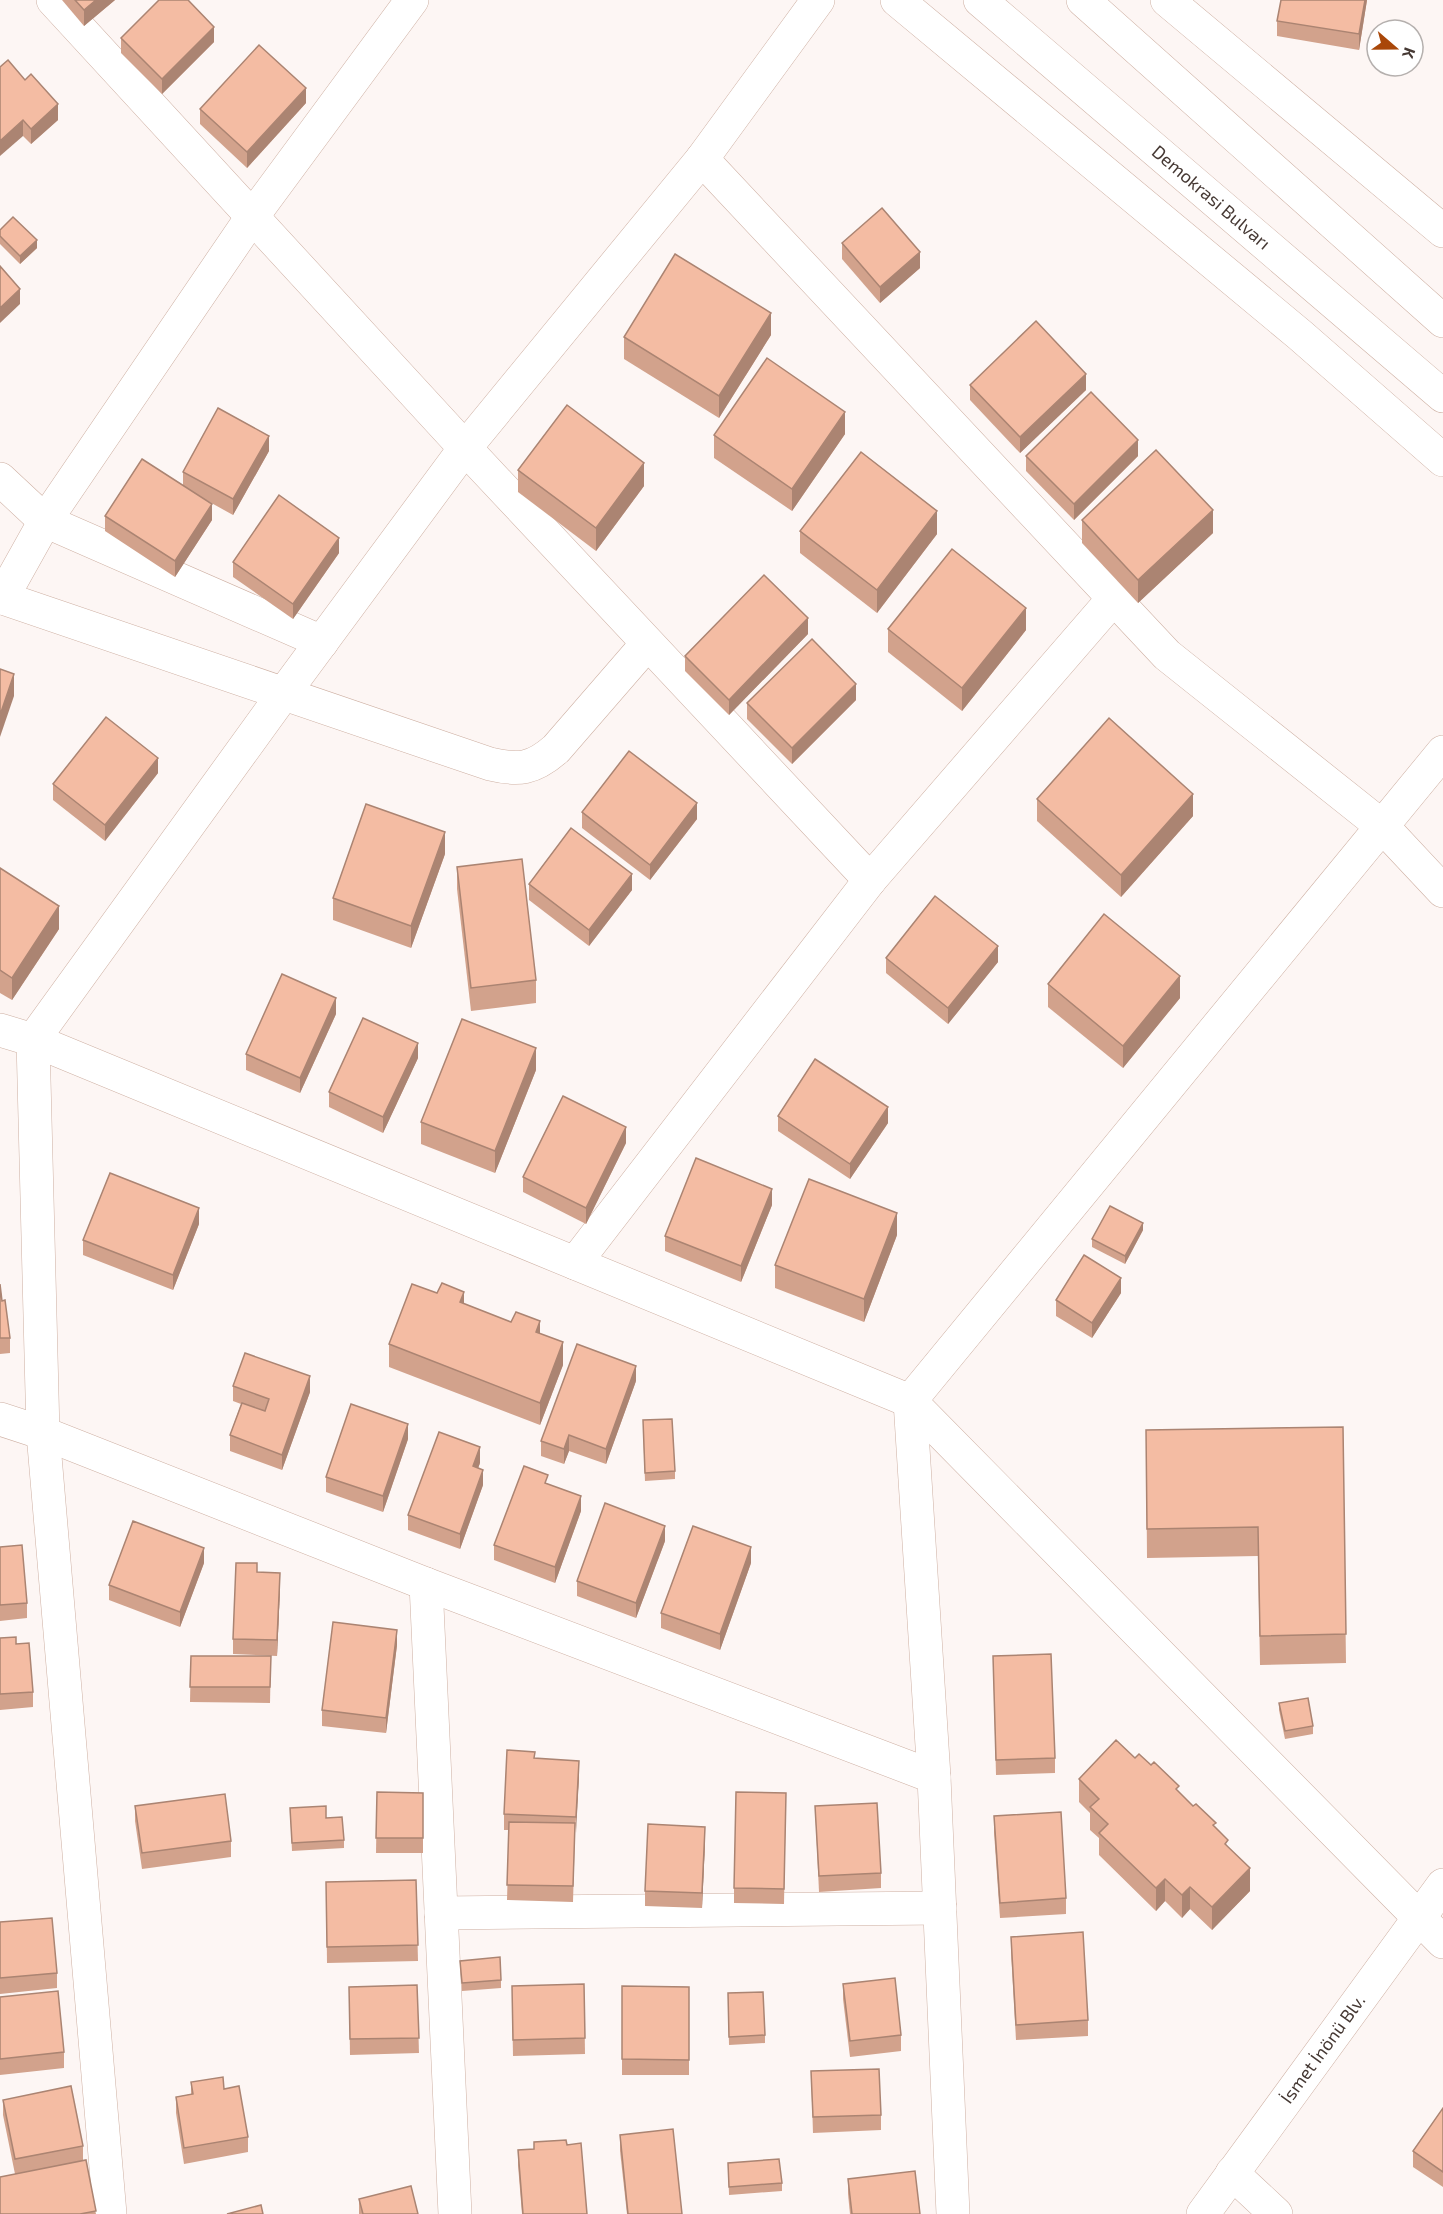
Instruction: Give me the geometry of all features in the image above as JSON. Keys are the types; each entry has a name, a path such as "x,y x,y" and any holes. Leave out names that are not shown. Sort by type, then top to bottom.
{"main road":[{"path":"53,0 465,448 870,880"},
{"path":"412,0 252,217 45,521 1,598 508,769 528,767 541,762 556,749 647,644"},
{"path":"110,2214 43,1433 33,1040 465,448 702,159 818,0"},
{"path":"897,0 1300,335 1443,460"},
{"name":"Demokrasi Bulvarı","path":"980,0 1443,396"},
{"path":"1083,0 1443,321"},
{"path":"1167,0 1443,231"},
{"path":"702,159 1167,655 1383,827 1443,891"},
{"path":"0,479 45,521 322,642"},
{"path":"575,1263 870,880 1114,598"},
{"path":"953,2214 934,1778 910,1401 1443,752"},
{"path":"0,1030 33,1040 910,1401 1443,1942"},
{"path":"0,1419 43,1433 426,1584 934,1778"},
{"path":"426,1584 455,2214"},
{"name":"İsmet İnönü Blv.","path":"1203,2214 1443,1885"},
{"path":"441,1913 940,1908"},
{"path":"1233,2173 1276,2214"}],"building":[{"path":"75,0 96,0 84,10"},
{"path":"159,0 188,0 214,27 162,79 121,38"},
{"path":"1281,0 1365,0 1359,34 1277,21"},
{"path":"259,45 306,88 247,152 200,109"},
{"path":"8,60 25,80 31,74 58,104 31,129 23,120 0,141 0,67"},
{"path":"882,208 920,252 880,287 842,243"},
{"path":"13,217 37,240 20,256 0,236 0,230"},
{"path":"675,254 771,313 719,396 624,337"},
{"path":"0,266 20,289 0,308"},
{"path":"1036,321 1086,374 1020,437 970,385"},
{"path":"767,358 845,412 792,489 714,435"},
{"path":"1091,392 1138,440 1074,504 1026,456"},
{"path":"567,405 644,463 596,528 518,470"},
{"path":"218,408 269,436 233,499 183,472"},
{"path":"1156,450 1213,510 1138,580 1082,520"},
{"path":"861,452 937,511 877,590 800,531"},
{"path":"142,459 212,504 175,561 105,516"},
{"path":"279,495 339,538 293,604 233,562"},
{"path":"952,549 1026,608 962,688 888,629"},
{"path":"764,575 808,618 729,700 685,656"},
{"path":"812,639 856,684 792,748 747,703"},
{"path":"0,669 14,674 0,715"},
{"path":"106,717 158,758 105,825 53,784"},
{"path":"1109,718 1193,794 1121,875 1037,799"},
{"path":"629,751 697,803 650,865 582,812"},
{"path":"366,804 445,832 411,926 333,898"},
{"path":"571,828 632,874 589,930 529,884"},
{"path":"522,859 536,980 471,988 457,867"},
{"path":"0,868 59,906 12,978 0,970"},
{"path":"935,896 998,946 948,1008 886,958"},
{"path":"1104,914 1180,976 1123,1046 1048,984"},
{"path":"282,974 336,998 300,1078 246,1054"},
{"path":"363,1018 418,1043 383,1117 329,1092"},
{"path":"462,1019 536,1048 495,1151 421,1122"},
{"path":"815,1059 888,1107 850,1164 778,1116"},
{"path":"563,1096 626,1127 586,1208 523,1177"},
{"path":"696,1158 772,1189 741,1266 665,1236"},
{"path":"110,1173 199,1208 173,1275 83,1240"},
{"path":"809,1179 897,1213 864,1299 775,1265"},
{"path":"1110,1206 1143,1223 1125,1256 1092,1239"},
{"path":"1084,1255 1121,1278 1092,1323 1056,1300"},
{"path":"442,1283 464,1292 460,1302 511,1322 516,1312 540,1321 536,1332 563,1342 540,1403 389,1344 412,1284 437,1293"},
{"path":"0,1284 2,1301 5,1300 10,1338 0,1338"},
{"path":"577,1344 636,1366 606,1449 569,1435 564,1449 541,1441"},
{"path":"245,1353 310,1376 282,1455 230,1435 242,1403 265,1411 269,1399 233,1386"},
{"path":"351,1404 408,1424 383,1496 326,1477"},
{"path":"672,1419 675,1471 645,1473 643,1420"},
{"path":"1343,1427 1346,1634 1260,1636 1258,1527 1147,1529 1146,1430"},
{"path":"439,1432 480,1447 473,1466 483,1470 460,1534 408,1515"},
{"path":"524,1466 548,1475 545,1483 581,1496 555,1567 494,1545"},
{"path":"605,1503 665,1526 636,1603 577,1581"},
{"path":"133,1521 204,1548 180,1612 109,1585"},
{"path":"693,1526 751,1547 720,1634 661,1613"},
{"path":"22,1545 27,1603 0,1605 0,1547"},
{"path":"236,1563 257,1563 257,1572 280,1573 277,1640 233,1639"},
{"path":"333,1622 397,1630 386,1718 322,1710"},
{"path":"16,1637 16,1644 29,1643 33,1692 0,1694 0,1638"},
{"path":"1051,1654 1055,1758 996,1760 993,1656"},
{"path":"191,1656 271,1656 270,1687 190,1687"},
{"path":"1308,1698 1313,1726 1285,1731 1279,1703"},
{"path":"1116,1740 1135,1758 1139,1754 1151,1765 1154,1762 1179,1786 1176,1789 1193,1806 1196,1804 1216,1823 1213,1825 1228,1840 1225,1844 1250,1868 1212,1907 1190,1887 1182,1895 1165,1879 1156,1888 1099,1833 1108,1824 1090,1807 1099,1799 1079,1779"},
{"path":"507,1750 535,1752 534,1758 579,1761 576,1817 504,1814"},
{"path":"377,1792 423,1793 423,1838 376,1838"},
{"path":"736,1792 786,1793 784,1889 734,1888"},
{"path":"225,1794 231,1841 142,1853 135,1806"},
{"path":"877,1803 881,1873 819,1876 815,1806"},
{"path":"326,1806 326,1818 342,1817 344,1840 292,1843 290,1808"},
{"path":"1061,1812 1066,1898 1000,1903 994,1816"},
{"path":"509,1822 575,1823 573,1886 507,1885"},
{"path":"648,1824 705,1827 702,1893 645,1891"},
{"path":"416,1880 418,1945 327,1947 326,1882"},
{"path":"52,1918 57,1973 0,1978 0,1922"},
{"path":"1083,1932 1088,2020 1016,2025 1011,1937"},
{"path":"500,1957 501,1980 462,1983 460,1961"},
{"path":"895,1978 901,2035 850,2041 843,1984"},
{"path":"584,1984 585,2038 513,2040 512,1986"},
{"path":"417,1985 419,2038 350,2039 349,1987"},
{"path":"622,1986 689,1987 689,2060 622,2059"},
{"path":"58,1991 64,2052 0,2059 0,1997"},
{"path":"763,1992 765,2035 729,2037 728,1993"},
{"path":"879,2069 881,2115 813,2117 811,2071"},
{"path":"223,2077 224,2089 239,2086 248,2137 184,2148 176,2097 193,2094 191,2082"},
{"path":"71,2086 83,2146 15,2159 3,2100"},
{"path":"1443,2108 1443,2172 1413,2151"},
{"path":"673,2129 682,2214 628,2214 620,2135"},
{"path":"566,2140 567,2145 581,2143 587,2214 523,2214 518,2150 534,2149 534,2142"},
{"path":"779,2159 782,2183 729,2187 728,2163"},
{"path":"86,2160 96,2211 80,2214 0,2214 0,2177"},
{"path":"915,2171 920,2214 852,2214 848,2179"},
{"path":"411,2186 418,2214 363,2214 359,2199"},
{"path":"261,2205 263,2214 227,2214"}]}
